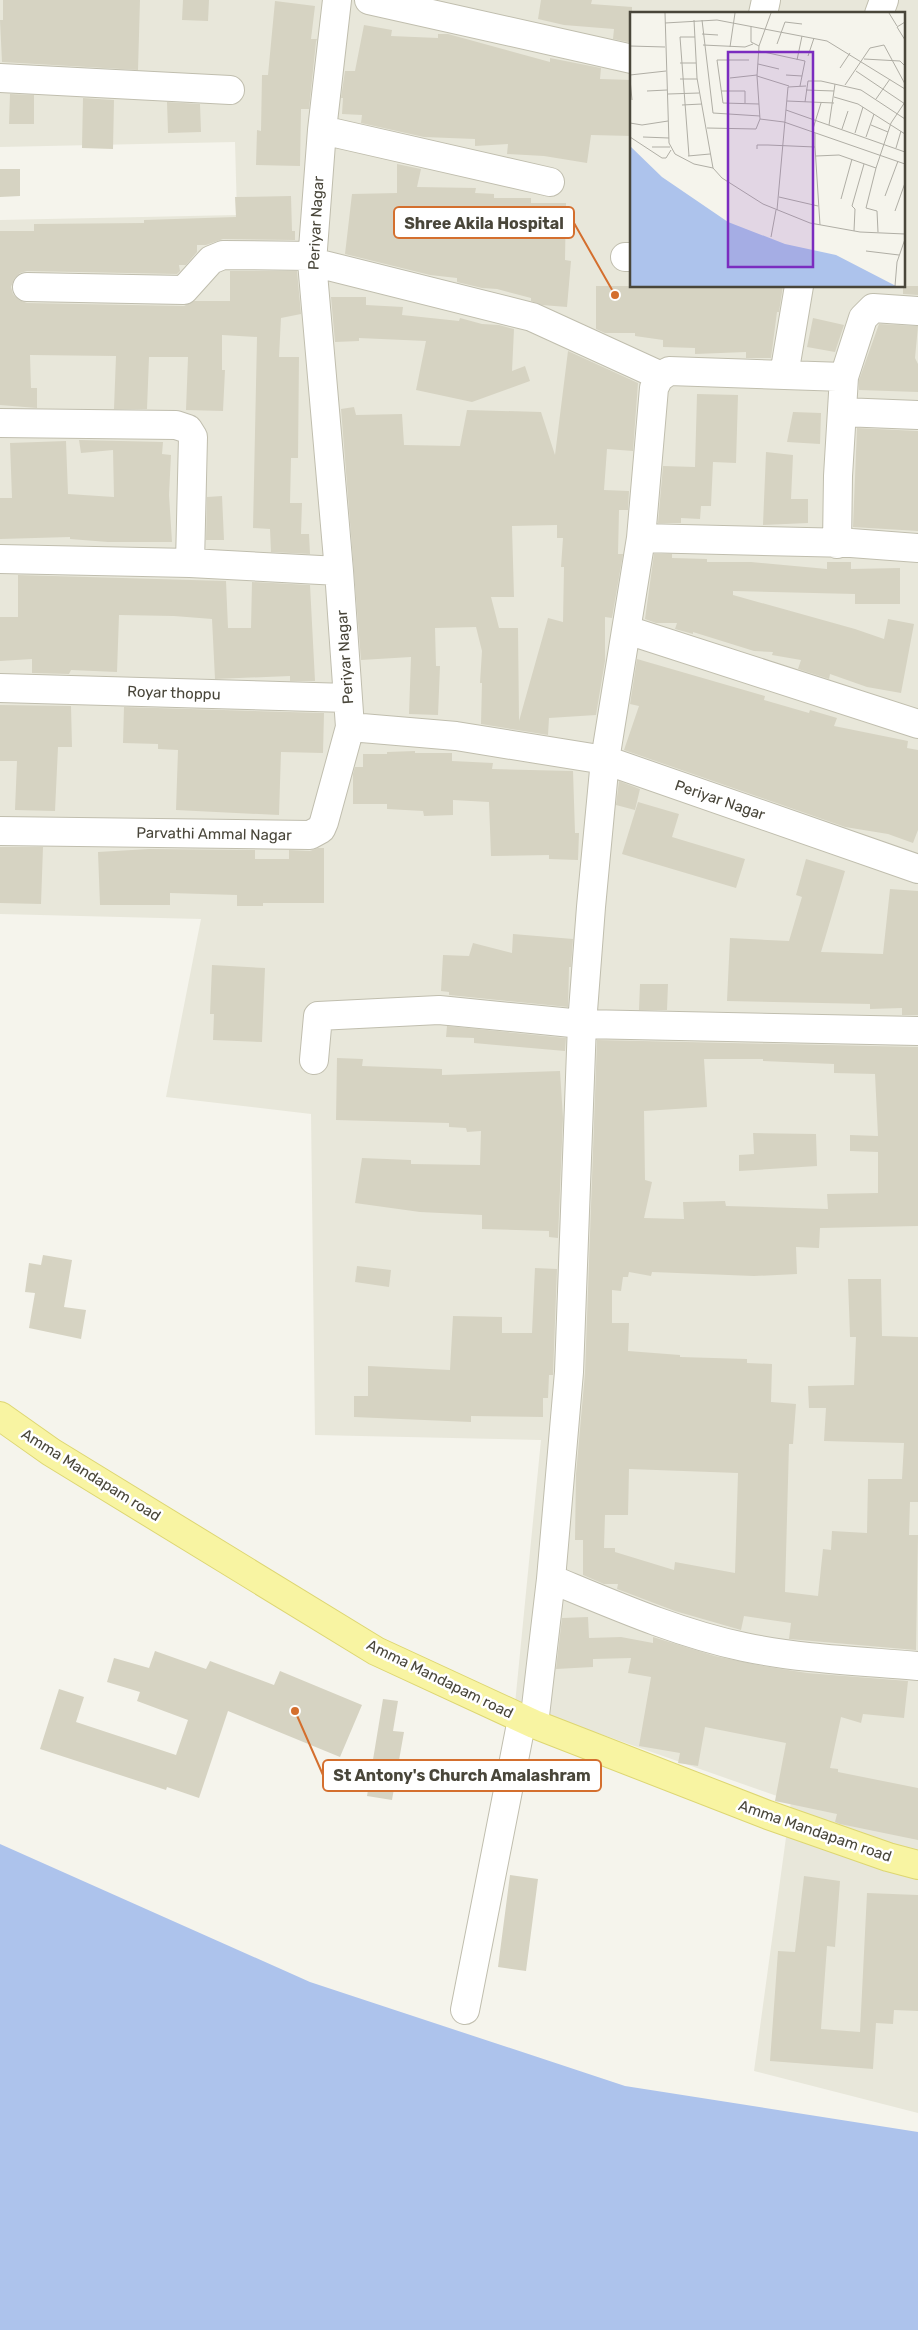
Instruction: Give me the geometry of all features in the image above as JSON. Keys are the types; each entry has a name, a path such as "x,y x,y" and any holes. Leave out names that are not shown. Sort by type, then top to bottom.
{"main road":[{"name":"Amma Mandapam road","path":"0,1416 51,1452 376,1651 528,1722 768,1815 888,1857 918,1865"}],"street":[{"name":"Periyar Nagar","path":"337,0 322,130 312,259 339,571 350,727 456,736 606,760 918,869"},
{"path":"369,0 630,59"},
{"path":"880,12 884,0"},
{"path":"0,78 230,90"},
{"path":"322,130 550,182"},
{"path":"27,286 184,290 211,260 223,255 312,259 532,316 661,376"},
{"path":"784,375 799,288"},
{"path":"837,544 838,476 844,376 865,314 872,308 918,311"},
{"path":"465,2010 528,1722 551,1578 569,1372 582,1024 606,760 641,538 654,388 661,376 669,371 844,376"},
{"path":"842,412 918,415"},
{"path":"0,424 176,425 188,429 193,437 190,563"},
{"path":"641,538 918,548"},
{"path":"0,559 190,563 339,571"},
{"path":"627,630 918,724"},
{"name":"Royar thoppu","path":"0,688 348,698"},
{"name":"Parvathi Ammal Nagar","path":"0,831 310,835 321,829 324,822 350,727"},
{"path":"314,1060 318,1016 439,1010 582,1024 918,1031"},
{"path":"551,1578 660,1624 742,1647 773,1653 918,1666"}],"shaded area":[{"path":"0,0 918,0 918,2113 754,2071 791,1801 515,1704 541,1440 315,1435 311,1114 166,1097 201,919 0,914 0,220 237,215 235,142 0,147"}],"water":[{"path":"0,1844 310,1982 625,2086 918,2132 918,2330 0,2330"}],"building":[{"path":"3,0 140,0 138,70 2,62 0,20 3,20"},
{"path":"183,0 209,0 208,21 182,20"},
{"path":"541,0 592,0 591,4 632,7 632,12 630,12 630,43 613,39 614,29 564,25 538,19"},
{"path":"275,1 315,6 311,39 317,39 309,109 301,109 300,166 256,165 257,130 261,131 262,75 268,75"},
{"path":"364,25 392,30 391,36 438,38 438,34 448,34 550,62 550,58 601,68 600,79 630,80 630,136 591,135 587,163 544,156 507,154 508,144 475,146 475,139 424,137 361,123 362,115 342,114 343,98 341,98 345,71 355,71"},
{"path":"10,94 34,95 34,124 9,124"},
{"path":"83,98 114,100 113,149 82,148"},
{"path":"167,102 200,104 201,132 168,133"},
{"path":"397,164 421,169 417,187 476,188 475,193 494,194 494,198 531,198 531,203 566,203 565,260 571,261 567,307 542,305 531,301 531,298 497,289 482,288 457,282 457,278 430,275 345,254 352,194 397,193"},
{"path":"0,169 20,169 20,196 0,197"},
{"path":"291,196 292,231 295,231 295,240 223,239 206,245 197,245 197,252 186,265 179,265 180,271 177,274 27,271 20,273 14,279 11,287 13,294 19,300 27,303 184,306 194,301 230,301 230,271 297,271 301,314 281,318 279,357 299,357 298,458 291,458 290,503 302,503 301,534 309,534 310,554 271,552 270,529 253,528 257,337 222,335 222,370 225,370 223,411 186,410 188,357 149,357 147,409 114,409 116,356 30,355 31,388 37,388 37,408 0,405 0,231 34,231 34,224 144,223 144,220 236,217 235,197"},
{"path":"596,286 630,286 630,288 783,288 779,312 777,312 771,358 746,358 746,352 695,354 695,348 663,347 663,340 635,336 635,333 605,333 596,329"},
{"path":"906,286 918,286 918,295 903,294 903,288 906,288"},
{"path":"331,297 366,297 366,305 403,307 402,315 459,321 460,318 514,329 512,371 525,366 530,381 472,402 416,390 426,341 359,338 359,341 335,342"},
{"path":"813,318 844,325 835,352 807,347"},
{"path":"879,324 918,326 915,358 918,364 918,392 859,390 859,380"},
{"path":"568,351 638,383 633,451 607,449 604,490 629,491 628,510 619,510 618,554 623,554 612,618 605,617 605,661 596,715 549,718 548,735 481,724 482,683 480,683 482,651 476,627 435,628 436,666 440,666 438,715 409,714 411,657 361,660 341,409 354,407 356,415 402,414 404,445 460,446 467,410 541,412 555,455","holes":["557,525 557,538 563,538 561,567 564,567 563,622 548,618 519,721 518,628 499,628 491,597 514,597 512,526"]},
{"path":"697,394 738,395 736,463 713,462 711,506 701,506 700,519 681,518 681,523 658,523 663,466 695,467"},
{"path":"793,412 821,413 820,444 787,442"},
{"path":"857,428 918,431 918,531 853,527"},
{"path":"79,440 163,442 162,454 171,455 169,495 172,542 108,542 70,539 70,537 0,539 0,498 12,498 10,443 66,441 68,494 114,497 113,450 81,453"},
{"path":"766,452 793,455 791,499 808,499 808,523 763,525"},
{"path":"222,496 224,540 206,540 207,497"},
{"path":"654,554 672,554 672,558 707,559 707,562 751,562 827,569 827,562 851,562 851,569 900,568 900,604 855,604 855,594 733,591 733,595 884,639 888,619 914,624 901,693 867,687 830,674 829,679 798,669 801,660 772,655 773,652 754,651 693,632 693,634 675,629 677,623 656,623 645,619"},
{"path":"18,575 226,581 228,628 251,628 252,582 310,585 315,681 290,681 290,676 215,679 212,619 174,616 119,615 117,672 71,670 69,674 32,673 32,659 0,661 0,617 18,617"},
{"path":"637,659 765,696 764,700 809,713 810,710 837,718 834,726 908,741 907,748 918,750 918,830 913,843 888,834 845,827 624,750 639,706 630,704"},
{"path":"0,705 71,706 72,747 58,747 55,811 15,810 17,761 0,761"},
{"path":"124,707 324,713 323,753 281,752 279,815 176,810 178,750 158,749 158,744 123,743"},
{"path":"415,751 415,753 452,753 452,761 493,763 492,769 573,771 575,833 579,833 578,860 549,859 549,855 491,856 489,802 453,800 453,815 424,816 423,811 387,809 387,804 353,804 353,774 355,767 363,767 363,754"},
{"path":"619,781 640,789 635,810 616,805"},
{"path":"638,802 679,814 672,837 745,859 736,888 622,854"},
{"path":"0,847 43,847 41,904 0,903"},
{"path":"324,848 324,903 263,903 263,906 237,906 237,895 170,893 170,905 100,905 98,852 149,849 255,850 255,859 289,859 289,850 310,851"},
{"path":"806,859 845,871 821,952 883,954 890,889 918,891 918,1015 902,1015 902,1008 870,1009 870,1004 727,1001 730,938 789,941 802,897 796,895"},
{"path":"513,934 573,939 571,967 569,967 568,1007 449,995 449,992 441,991 443,955 469,956 473,943 512,953"},
{"path":"212,965 265,968 262,1042 213,1040 214,1014 210,1014"},
{"path":"640,984 668,984 667,1010 639,1010"},
{"path":"447,1026 566,1038 565,1051 474,1043 474,1038 446,1037"},
{"path":"597,1040 918,1047 918,1226 820,1228 819,1248 796,1247 797,1274 754,1276 652,1272 651,1276 629,1272 628,1277 623,1277 621,1291 612,1290 612,1323 629,1323 628,1351 680,1355 680,1357 747,1359 747,1363 772,1364 771,1402 796,1404 793,1444 789,1444 785,1592 818,1596 823,1549 831,1550 832,1531 867,1533 868,1479 902,1479 904,1443 824,1441 826,1408 809,1408 808,1386 854,1385 856,1337 850,1337 848,1279 881,1279 882,1336 918,1337 918,1502 910,1502 909,1535 918,1535 916,1650 789,1639 791,1623 744,1616 741,1630 675,1611 617,1589 618,1584 604,1584 583,1575 583,1540 575,1540 576,1474 585,1373","holes":["704,1059 763,1059 763,1061 834,1064 834,1073 875,1074 878,1136 850,1135 850,1151 878,1152 878,1193 827,1194 828,1209 726,1206 725,1201 683,1202 684,1219 644,1218 652,1182 645,1180 644,1111 707,1107","629,1469 738,1473 735,1573 675,1562 674,1570 615,1552 615,1548 604,1548 605,1515 628,1515"]},
{"path":"337,1058 363,1059 362,1066 442,1069 442,1075 560,1071 563,1118 558,1238 549,1237 549,1231 482,1229 482,1215 420,1212 355,1203 362,1158 411,1160 411,1164 480,1165 481,1131 467,1132 466,1128 449,1127 449,1123 336,1120"},
{"path":"753,1133 816,1134 817,1166 739,1171 739,1155 754,1154"},
{"path":"43,1255 72,1260 64,1307 86,1310 81,1339 29,1328 35,1293 25,1292 29,1263 41,1265"},
{"path":"357,1266 391,1270 389,1287 355,1282"},
{"path":"535,1268 557,1269 553,1375 549,1375 548,1398 543,1398 543,1417 471,1416 471,1422 354,1417 354,1396 368,1396 368,1366 450,1370 453,1316 502,1317 502,1333 532,1333"},
{"path":"588,1617 589,1638 621,1637 653,1643 653,1637 715,1656 763,1666 807,1673 908,1681 904,1718 863,1714 861,1723 841,1717 830,1768 838,1769 838,1772 918,1788 918,1840 840,1824 835,1822 837,1814 775,1801 786,1743 705,1727 698,1766 678,1763 680,1753 639,1746 651,1677 628,1673 631,1658 593,1659 593,1667 556,1669 562,1618"},
{"path":"155,1651 206,1669 210,1661 274,1685 280,1671 362,1705 340,1757 228,1711 199,1798 167,1787 166,1790 40,1749 59,1689 84,1697 76,1722 176,1755 188,1720 137,1701 140,1692 107,1682 114,1658 149,1668"},
{"path":"383,1699 398,1701 393,1731 404,1732 392,1800 367,1796"},
{"path":"510,1875 538,1879 526,1971 498,1967"},
{"path":"804,1876 840,1881 835,1947 827,1946 821,2029 860,2032 867,1893 918,1895 918,2011 894,2010 893,2024 876,2023 873,2069 770,2061 778,1951 795,1952"}],"place":[{"name":"Shree Akila Hospital","path":"615,295"},
{"name":"St Antony's Church Amalashram","path":"295,1711"}]}
